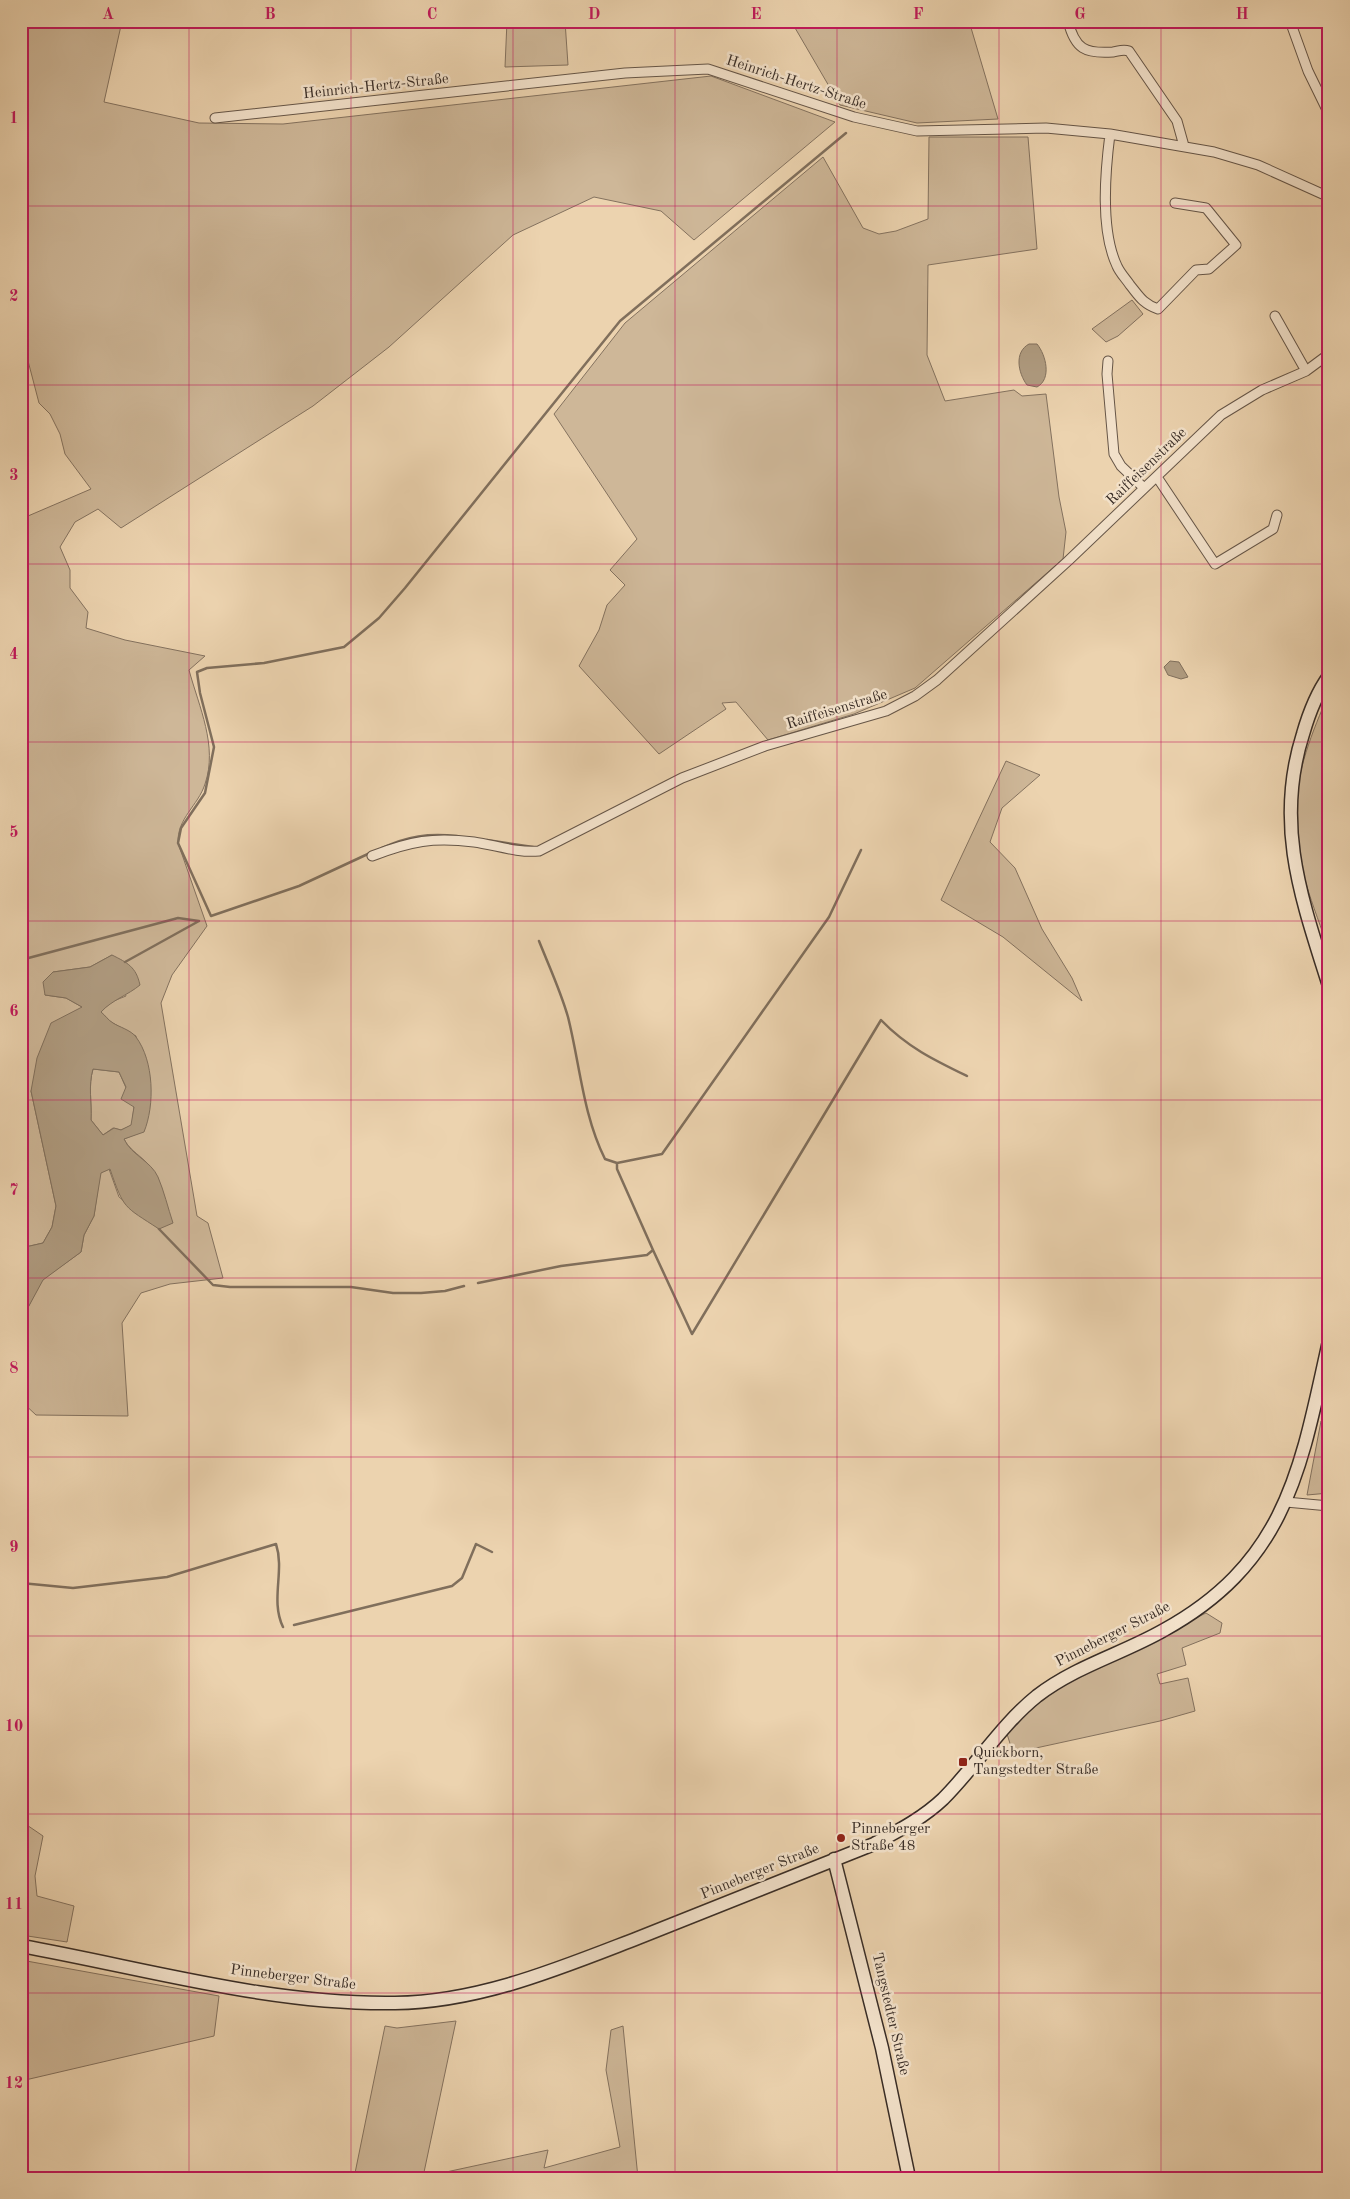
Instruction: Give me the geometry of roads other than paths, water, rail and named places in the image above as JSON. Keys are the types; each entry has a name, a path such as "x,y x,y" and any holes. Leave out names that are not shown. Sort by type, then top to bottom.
{"main road":[{"path":"1329,676 1310,710 1296,755 1291,792 1290,827 1293,862 1299,893 1329,986"},
{"name":"Pinneberger Straße","path":"21,1946 230,1987 309,1999 388,2003 435,2000 470,1994 538,1976 874,1844 912,1824 942,1800 1024,1707 1054,1683 1090,1664 1164,1631 1202,1607 1230,1584 1267,1539 1286,1502 1303,1451 1329,1341"},
{"name":"Tangstedter Straße","path":"834,1859 882,2048 909,2178"}],"street":[{"path":"1068,21 1075,42 1083,49 1100,52 1129,52 1177,121 1184,146"},
{"path":"1290,21 1308,71 1329,114"},
{"name":"Heinrich-Hertz-Straße","path":"215,118 625,73 708,69 854,118 917,131 1046,128 1110,134 1214,152 1258,165 1329,197"},
{"path":"1110,134 1106,182 1107,232 1110,249 1117,268 1145,305 1158,309 1196,270 1209,269 1236,245 1206,208 1175,203"},
{"path":"1275,316 1306,371"},
{"name":"Raiffeisenstraße","path":"372,856 404,844 430,839 474,842 527,852 539,850 682,778 765,746 886,711 915,696 937,680 1068,562 1220,414 1262,390 1306,371 1329,354"},
{"path":"1108,361 1107,374 1114,454 1121,466 1144,488"},
{"path":"1157,477 1215,564 1273,529 1276,516"},
{"path":"1286,1502 1329,1506"}],"waterway":[{"path":"370,853 299,886 211,916 178,843 181,828 205,793 214,747 200,693 197,672 207,668 264,663 344,647 379,618 620,321 846,133"},
{"path":"382,848 418,836 457,836"},
{"path":"487,840 533,847"},
{"path":"653,1250 617,1169 617,1163 662,1154 829,917 861,850"},
{"path":"21,960 178,918 199,921"},
{"path":"125,962 199,921"},
{"path":"539,941 568,1017 592,1125 605,1159 617,1163"},
{"path":"478,1283 561,1266 647,1255 653,1250 692,1334 881,1020 911,1045 967,1076"},
{"path":"159,1229 213,1285 230,1287 351,1287 393,1293 445,1291 464,1286"},
{"path":"21,1583 73,1588 167,1577 276,1544 279,1565 277,1596 279,1617 283,1627"},
{"path":"294,1625 452,1586 462,1578 476,1544 492,1552"}],"place":[{"name":"Quickborn, Tangstedter Straße","path":"963,1762"},
{"name":"Pinneberger Straße 48","path":"841,1838"}]}
